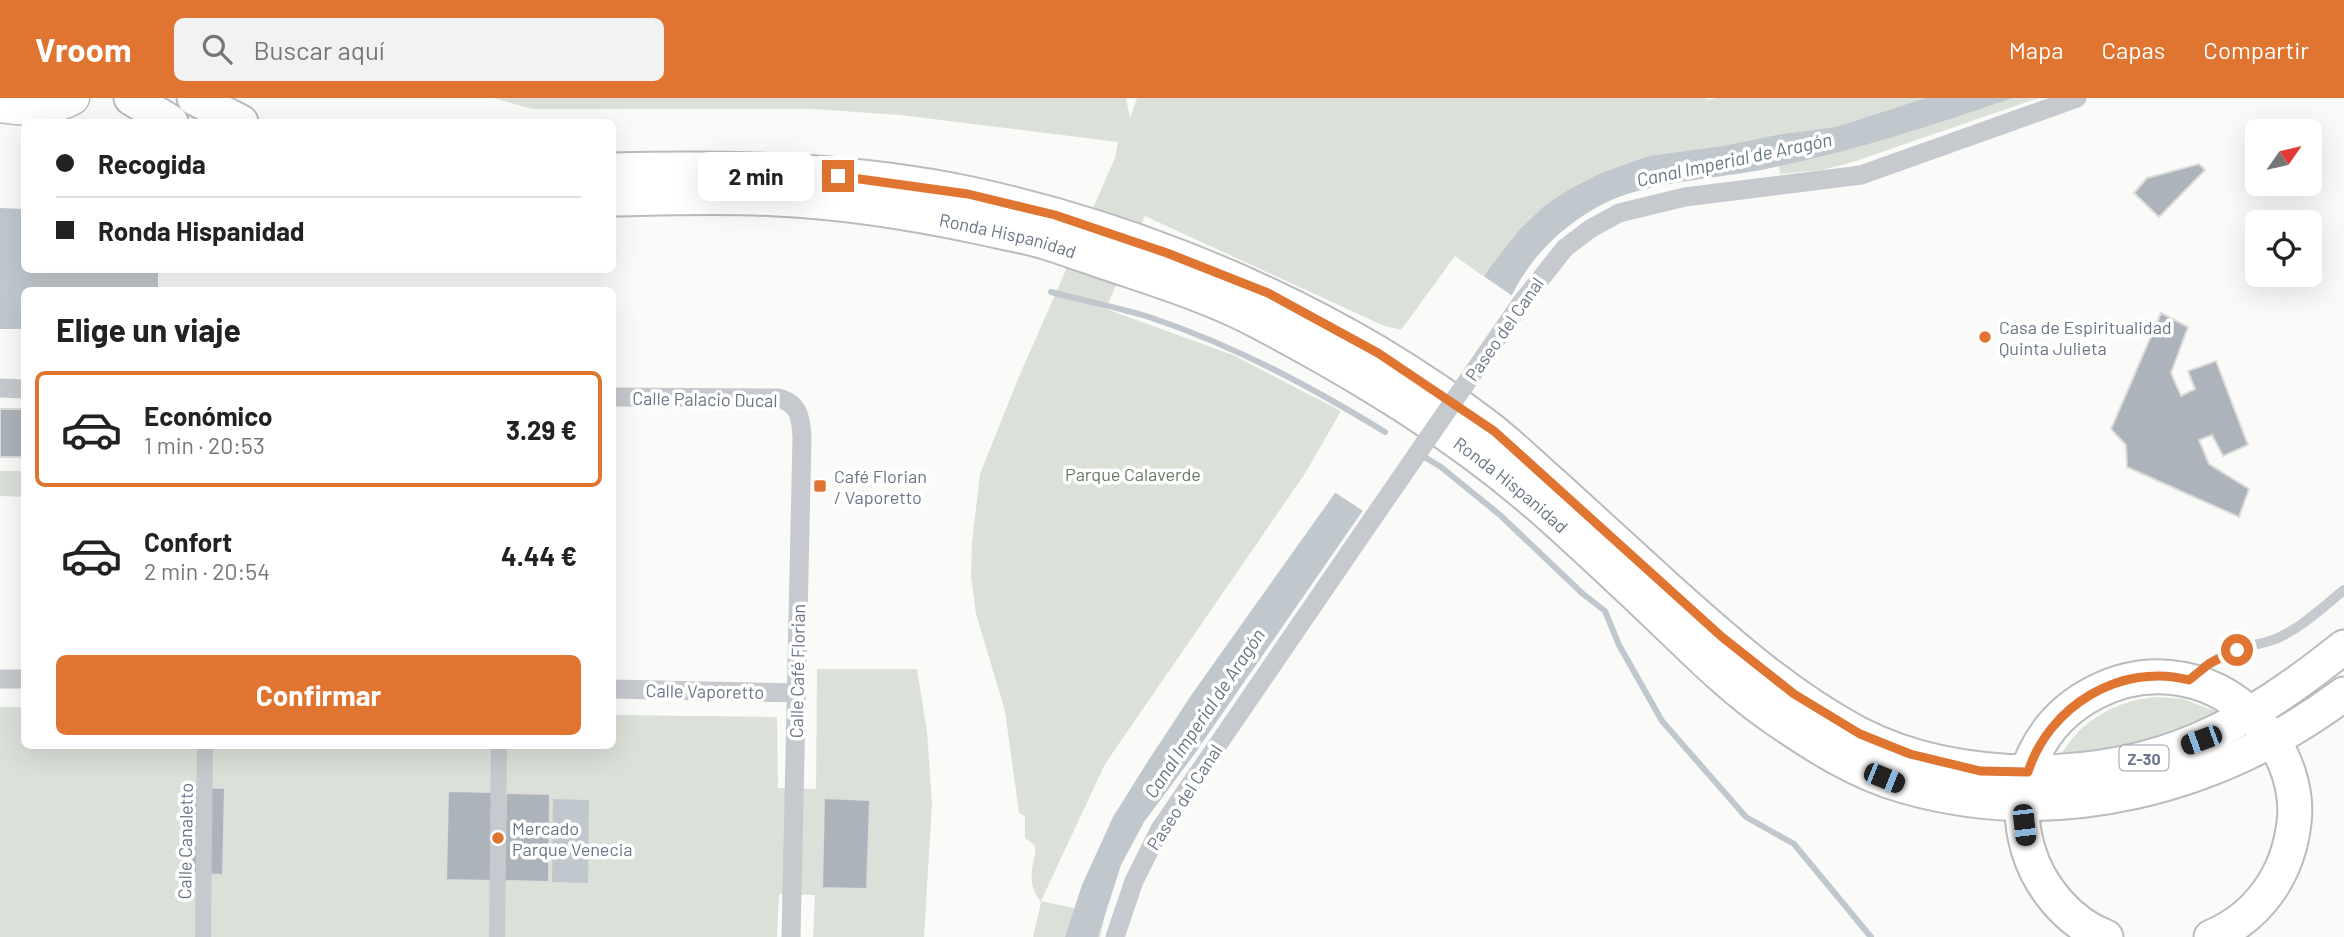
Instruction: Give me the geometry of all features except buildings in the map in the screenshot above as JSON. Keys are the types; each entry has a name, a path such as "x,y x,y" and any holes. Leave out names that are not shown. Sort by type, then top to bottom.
{"highway":[{"path":"131,98 166,119"},
{"path":"194,98 235,119"},
{"name":"Ronda Hispanidad","path":"616,170 679,168 773,171 860,177 968,194 1068,219 1167,253 1268,293 1378,353 1494,431 1722,637 1794,694 1860,734 1910,754 1980,771 2025,787 2087,800 2119,796 2181,780 2273,739 2314,716 2344,694"},
{"name":"Ronda Hispanidad","path":"616,199 779,199 858,206 954,222 1042,241 1161,281 1257,321 1410,409 1472,453 1542,509 1706,662 1772,716 1848,764 1901,785 1976,802 2068,771 2141,759 2201,740 2253,714 2303,680 2344,647"},
{"path":"2106,937 2074,919 2055,900 2039,878 2025,840 2025,787 2037,750 2052,726 2072,706 2096,691 2122,681 2150,676 2178,677 2205,684 2230,697 2253,714 2273,739 2286,766 2294,796 2291,841 2285,863 2274,883 2241,927 2211,937"}],"main road":[{"path":"0,106 18,109 48,108 73,98"}],"street":[{"name":"Paseo del Canal","path":"1115,937 1134,881 1160,829 1522,302 1565,248 1590,229 1619,213 1685,197 1861,175 2077,98"},
{"path":"0,388 21,389"},
{"name":"Calle Palacio Ducal","path":"616,397 778,398 795,407"},
{"name":"Calle Café Florian","path":"791,937 802,437 802,420 795,407"},
{"path":"0,679 21,679"},
{"name":"Calle Vaporetto","path":"616,690 797,693"},
{"name":"Calle Canaletto","path":"203,937 205,749"},
{"path":"497,937 499,749"}],"lane":[{"path":"2189,680 2224,655 2290,632 2344,590"}],"green space":[{"name":"Parque Calaverde","path":"493,98 1126,98 1130,118 1137,98 2038,98 1853,162 1822,170 1780,174 1776,135 1601,173 1544,206 1520,229 1484,277 1455,256 1401,330 1382,325 1145,216 1106,309 1233,355 1341,411 1306,472 1105,764 1041,901 1074,908 1104,919 1100,937 1033,937 1041,902 1032,884 1035,849 1025,838 1025,816 1019,813 1005,711 976,614 971,576 972,542 980,474 1018,379 1115,158 1118,142 900,115 813,109 533,109"},
{"path":"0,471 21,471 21,497 0,496"},
{"path":"817,669 917,669 927,732 932,803 924,937 813,937 815,895 779,894 777,937 0,937 0,707 21,707 21,749 616,749 616,715 777,717 778,788 816,789"},
{"path":"2159,697 2183,699 2218,712 2158,742 2060,757 2078,732 2102,714 2129,702"}],"water":[{"name":"Canal Imperial de Aragón","path":"1926,98 2012,98 1825,156 1761,170 1640,190 1590,211 1551,242 1529,267 1193,756 1144,822 1121,865 1098,937 1065,937 1082,885 1113,817 1148,761 1491,266 1520,229 1544,206 1570,189 1601,173 1649,156 1836,127"},
{"path":"0,208 21,209 21,273 158,273 158,287 21,287 21,329 0,329"},
{"path":"553,799 589,800 588,883 552,882"}],"pier":[{"path":"1482,275 1514,297 1366,513 1333,491"}],"waterway":[{"path":"1051,292 1149,317 1211,340 1300,383 1385,432"},
{"path":"1421,455 1441,467 1500,515 1583,594 1605,611 1619,645 1662,721 1746,817 1794,844 1871,937"}],"place":[{"name":"Casa de Espiritualidad Quinta Julieta","path":"1985,337"},
{"name":"Café Florian / Vaporetto","path":"820,486"},
{"name":"Mercado Parque Venecia","path":"498,838"}],"route":[{"path":"838,176 968,194 1055,215 1167,253 1268,293 1378,353 1494,431 1722,637 1794,694 1860,734 1910,754 1980,771 2028,772 2037,750 2052,726 2072,706 2096,691 2122,681 2150,676 2189,680 2210,663 2237,650"}]}
